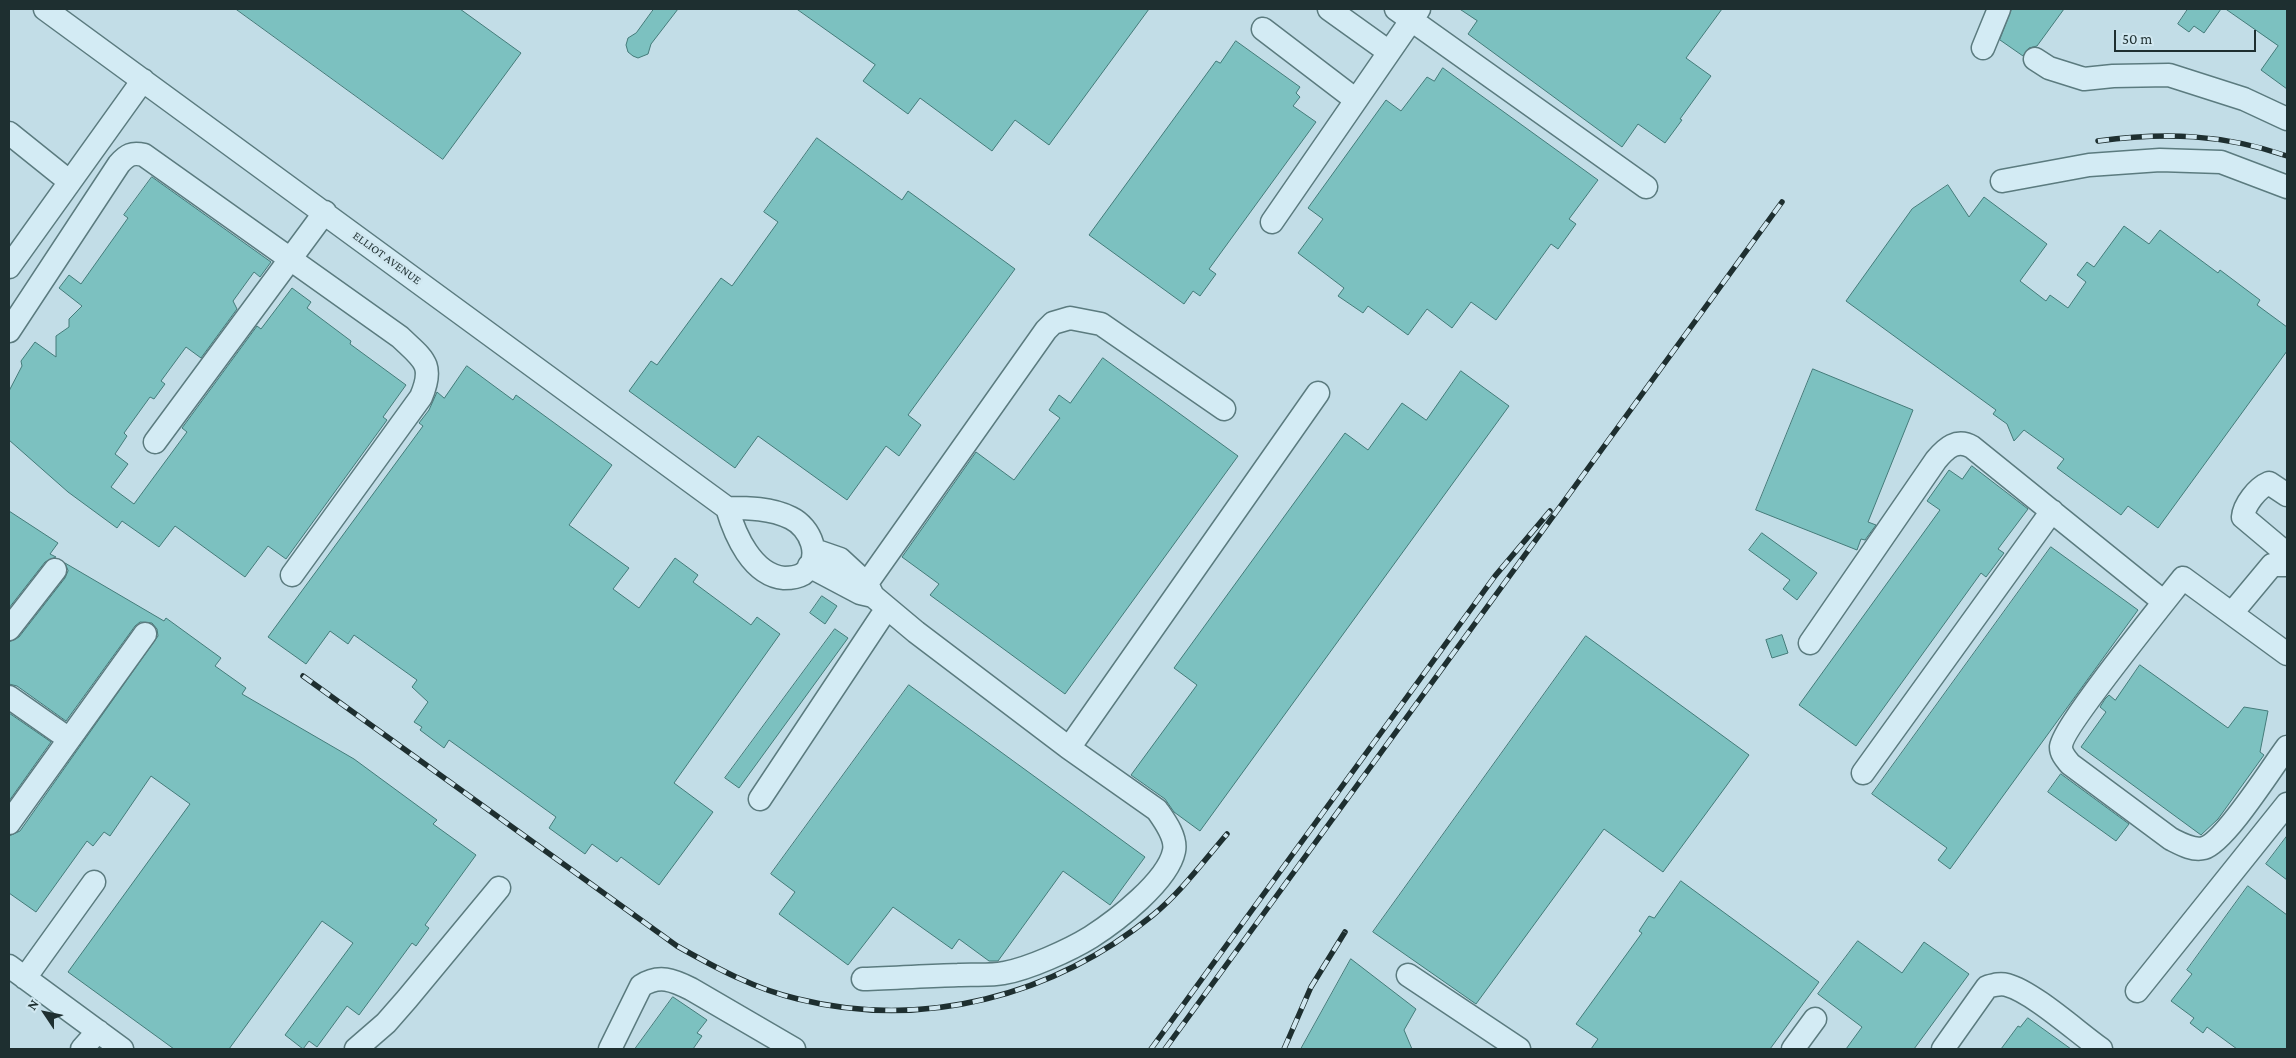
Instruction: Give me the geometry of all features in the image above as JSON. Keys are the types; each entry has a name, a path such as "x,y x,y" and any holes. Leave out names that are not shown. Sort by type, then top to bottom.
{"street":[{"name":"ELLIOT AVENUE","path":"45,9 325,212 727,508"},
{"path":"1328,9 1389,52"},
{"path":"1983,48 1999,9"},
{"path":"1272,222 1389,52 1414,12 1433,35 1646,186"},
{"path":"1263,29 1356,100"},
{"path":"2035,58 2049,68 2084,80 2113,76 2169,75 2244,99 2287,119"},
{"path":"9,267 143,80"},
{"path":"9,133 70,182"},
{"path":"9,331 119,164 128,155 136,153 144,155 400,337 421,356 427,367 428,380 421,398 292,575"},
{"path":"2002,181 2090,165 2160,160 2221,162 2287,187"},
{"path":"155,442 325,212"},
{"path":"760,799 872,595 1046,330 1053,323 1070,318 1100,324 1224,409"},
{"path":"1070,748 1318,393"},
{"path":"1810,643 1942,452 1957,443 1964,442 2164,602"},
{"path":"2287,495 2269,483 2263,486 2244,511 2243,517 2287,554"},
{"path":"727,508 758,508 790,518 801,524 808,533 812,558 802,574 790,578 778,577 767,573 743,547 727,508"},
{"path":"1863,773 2052,511"},
{"path":"812,558 840,560 872,595 1070,748 1157,810 1166,823 1175,850 1167,867 1154,884 1091,937 1057,955 1004,973 863,979"},
{"path":"2229,612 2272,565 2287,565"},
{"path":"9,629 55,570"},
{"path":"2287,654 2183,578 2063,738 2061,748 2063,755 2070,764 2171,839 2188,847 2203,848 2213,844 2232,823 2287,747"},
{"path":"9,823 145,634"},
{"path":"9,697 69,739"},
{"path":"2137,990 2287,804"},
{"path":"94,882 17,972 122,1049"},
{"path":"356,1049 386,1023 499,888"},
{"path":"1408,975 1518,1049"},
{"path":"610,1049 641,986 649,980 662,978 676,981 691,989 794,1049"},
{"path":"1943,1049 1988,987 1996,984 2006,984 2025,993 2101,1049"},
{"path":"1793,1049 1815,1019"},
{"path":"82,1049 98,1031"}],"building":[{"path":"236,9 460,9 521,53 443,159"},
{"path":"654,9 678,9 651,44 648,54 638,58 628,52 626,45 628,38 636,33"},
{"path":"797,9 1149,9 1049,145 1015,120 992,151 920,98 908,114 863,81 875,65"},
{"path":"1460,9 1722,9 1686,58 1711,76 1680,119 1682,120 1665,143 1638,124 1622,147 1468,34 1477,21"},
{"path":"2012,9 2064,9 2037,46 2029,48 2023,56 2000,40"},
{"path":"2188,9 2221,9 2204,33 2194,26 2189,32 2178,24"},
{"path":"2226,9 2287,9 2287,89 2261,70 2278,46"},
{"path":"1236,41 1300,87 1296,93 1300,97 1293,106 1316,122 1209,269 1216,274 1200,296 1193,291 1184,304 1089,235 1216,61 1220,63"},
{"path":"1443,68 1598,180 1569,219 1576,224 1558,249 1551,244 1496,320 1471,302 1452,328 1427,309 1408,335 1368,306 1363,313 1338,296 1344,288 1298,253 1323,219 1308,208 1386,100 1401,111 1427,77 1434,81"},
{"path":"817,138 902,200 908,191 1015,269 908,415 921,425 899,456 886,446 847,500 758,436 735,468 629,391 651,361 657,365 721,278 732,286 778,222 764,212"},
{"path":"152,177 271,262 260,277 254,272 233,301 237,309 201,358 186,347 161,381 165,384 154,399 150,397 124,433 127,436 115,454 128,464 111,487 134,504 187,432 182,428 257,326 261,329 292,288 311,302 307,308 351,341 350,344 406,385 383,417 387,420 286,559 268,546 245,577 175,526 159,547 122,521 117,528 68,492 9,440 9,391 22,366 21,361 35,342 56,357 56,336 69,327 69,319 82,306 59,288 69,275 81,284 128,218 124,215"},
{"path":"1948,185 1969,217 1984,197 2047,244 2020,281 2046,301 2050,295 2068,308 2086,282 2077,275 2087,262 2094,267 2124,226 2149,244 2160,230 2218,273 2220,270 2260,300 2257,305 2287,327 2287,351 2158,528 2128,506 2121,515 2057,468 2064,459 2024,430 2014,441 2007,424 1993,414 1996,410 1846,301 1912,209"},
{"path":"1103,358 1238,456 1065,694 930,595 939,584 902,557 976,452 1014,480 1060,418 1049,410 1059,395 1070,403"},
{"path":"467,366 513,400 516,395 612,465 569,525 629,568 613,589 639,608 675,558 698,575 693,582 751,625 757,617 780,634 674,783 713,812 659,885 621,857 617,862 592,844 585,854 549,828 556,817 449,740 444,748 420,730 422,727 414,722 428,702 412,687 417,680 354,635 348,644 330,631 306,664 268,637 423,426 419,423 429,410 437,392 444,398"},
{"path":"1813,369 1913,410 1868,522 1876,525 1865,540 1861,539 1857,550 1756,510"},
{"path":"1461,371 1509,406 1200,831 1174,812 1165,799 1131,775 1197,685 1174,668 1345,433 1368,450 1402,403 1426,420"},
{"path":"1972,466 2028,509 1998,549 2004,553 1986,577 1981,573 1856,746 1799,705 1940,510 1927,501 1949,470 1962,479"},
{"path":"9,511 58,543 50,554 56,557 45,562 9,608"},
{"path":"1762,533 1817,573 1797,600 1783,589 1790,580 1749,550"},
{"path":"2051,547 2138,610 1950,869 1938,860 1947,848 1872,794"},
{"path":"65,563 164,621 166,618 221,658 215,666 246,688 242,694 354,759 437,820 433,824 476,855 425,925 429,928 416,946 412,943 359,1015 347,1006 317,1047 309,1041 303,1049 285,1035 353,943 322,921 229,1049 174,1049 68,972 190,804 151,776 110,836 104,832 93,846 87,841 36,912 9,893 9,836 20,831 158,636 157,629 152,623 140,622 135,626 66,721 17,686 9,684 9,642 19,637 65,578 68,571"},
{"path":"822,596 837,606 825,624 810,613"},
{"path":"835,629 848,638 739,788 725,778"},
{"path":"1782,635 1788,653 1772,658 1766,640"},
{"path":"1586,636 1749,755 1663,872 1604,829 1476,1004 1373,932"},
{"path":"2140,665 2228,728 2244,707 2268,711 2260,752 2264,755 2218,819 2201,835 2081,747 2106,712 2100,707 2105,699 2109,695 2115,700"},
{"path":"909,685 1145,857 1110,905 1063,871 998,961 989,961 959,939 952,949 893,907 848,965 779,914 795,892 771,874"},
{"path":"9,713 51,742 9,801"},
{"path":"2061,774 2129,824 2116,841 2048,792"},
{"path":"2287,836 2287,880 2266,864"},
{"path":"1681,881 1819,982 1770,1049 1591,1049 1598,1039 1576,1024 1642,933 1639,931 1649,916 1654,918"},
{"path":"2248,886 2287,915 2287,1049 2237,1049 2207,1027 2203,1033 2190,1023 2194,1018 2171,1001 2192,974 2187,970"},
{"path":"1858,941 1902,973 1924,942 1969,974 1914,1049 1846,1049 1862,1027 1818,994"},
{"path":"1351,959 1416,1009 1404,1030 1412,1049 1301,1049"},
{"path":"673,997 707,1020 697,1033 702,1036 693,1049 635,1049"},
{"path":"2028,1018 2071,1049 2001,1049 2018,1026 2020,1027"}],"railway":[{"path":"2098,141 2147,136 2194,137 2240,143 2287,156"},
{"path":"1165,1049 1782,202"},
{"path":"1151,1049 1495,576 1550,511"},
{"path":"303,676 677,946 721,970 766,990 798,999 845,1008 893,1010 940,1007 986,999 1030,985 1073,967 1114,943 1153,915 1182,887 1227,834"},
{"path":"1284,1049 1311,987 1345,932"}]}
